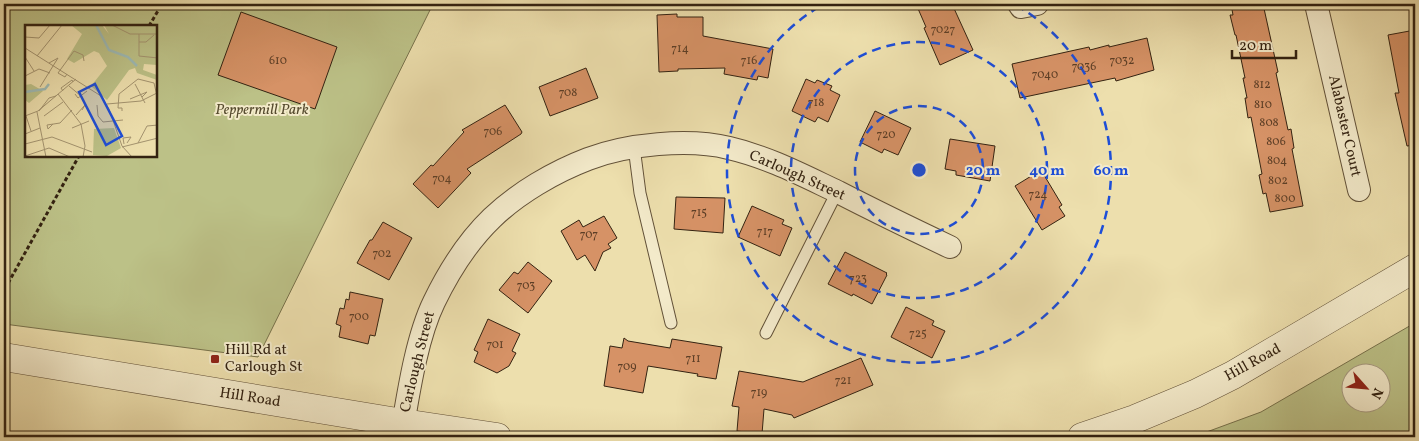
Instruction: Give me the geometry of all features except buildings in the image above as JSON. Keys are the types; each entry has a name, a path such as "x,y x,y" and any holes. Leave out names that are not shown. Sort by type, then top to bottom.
{"street":[{"path":"1019,4 1021,7 1037,4"},
{"name":"Alabaster Court","path":"1316,4 1359,190"},
{"name":"Carlough Street","path":"402,430 414,365 424,326 455,262 492,217 515,199 559,172 588,158 634,147 669,143 702,144 728,148 762,157 807,177 950,247"},
{"name":"Hill Road","path":"1082,437 1135,419 1233,376 1415,268"},
{"name":"Hill Road","path":"4,357 402,430 497,437"}],"lane":[{"path":"634,147 640,193 671,323"},
{"path":"766,333 837,192"}],"path":[{"path":"150,25 162,4"},
{"path":"4,288 6,288 78,158"}],"green space":[{"name":"Peppermill Park","path":"4,4 433,4 258,357 4,324"},
{"path":"1413,324 1415,330 1415,437 1193,437 1261,412 1342,365 1342,414 1392,414 1392,364 1344,364"}],"place":[{"name":"Hill Rd at Carlough St","path":"215,359"}]}
